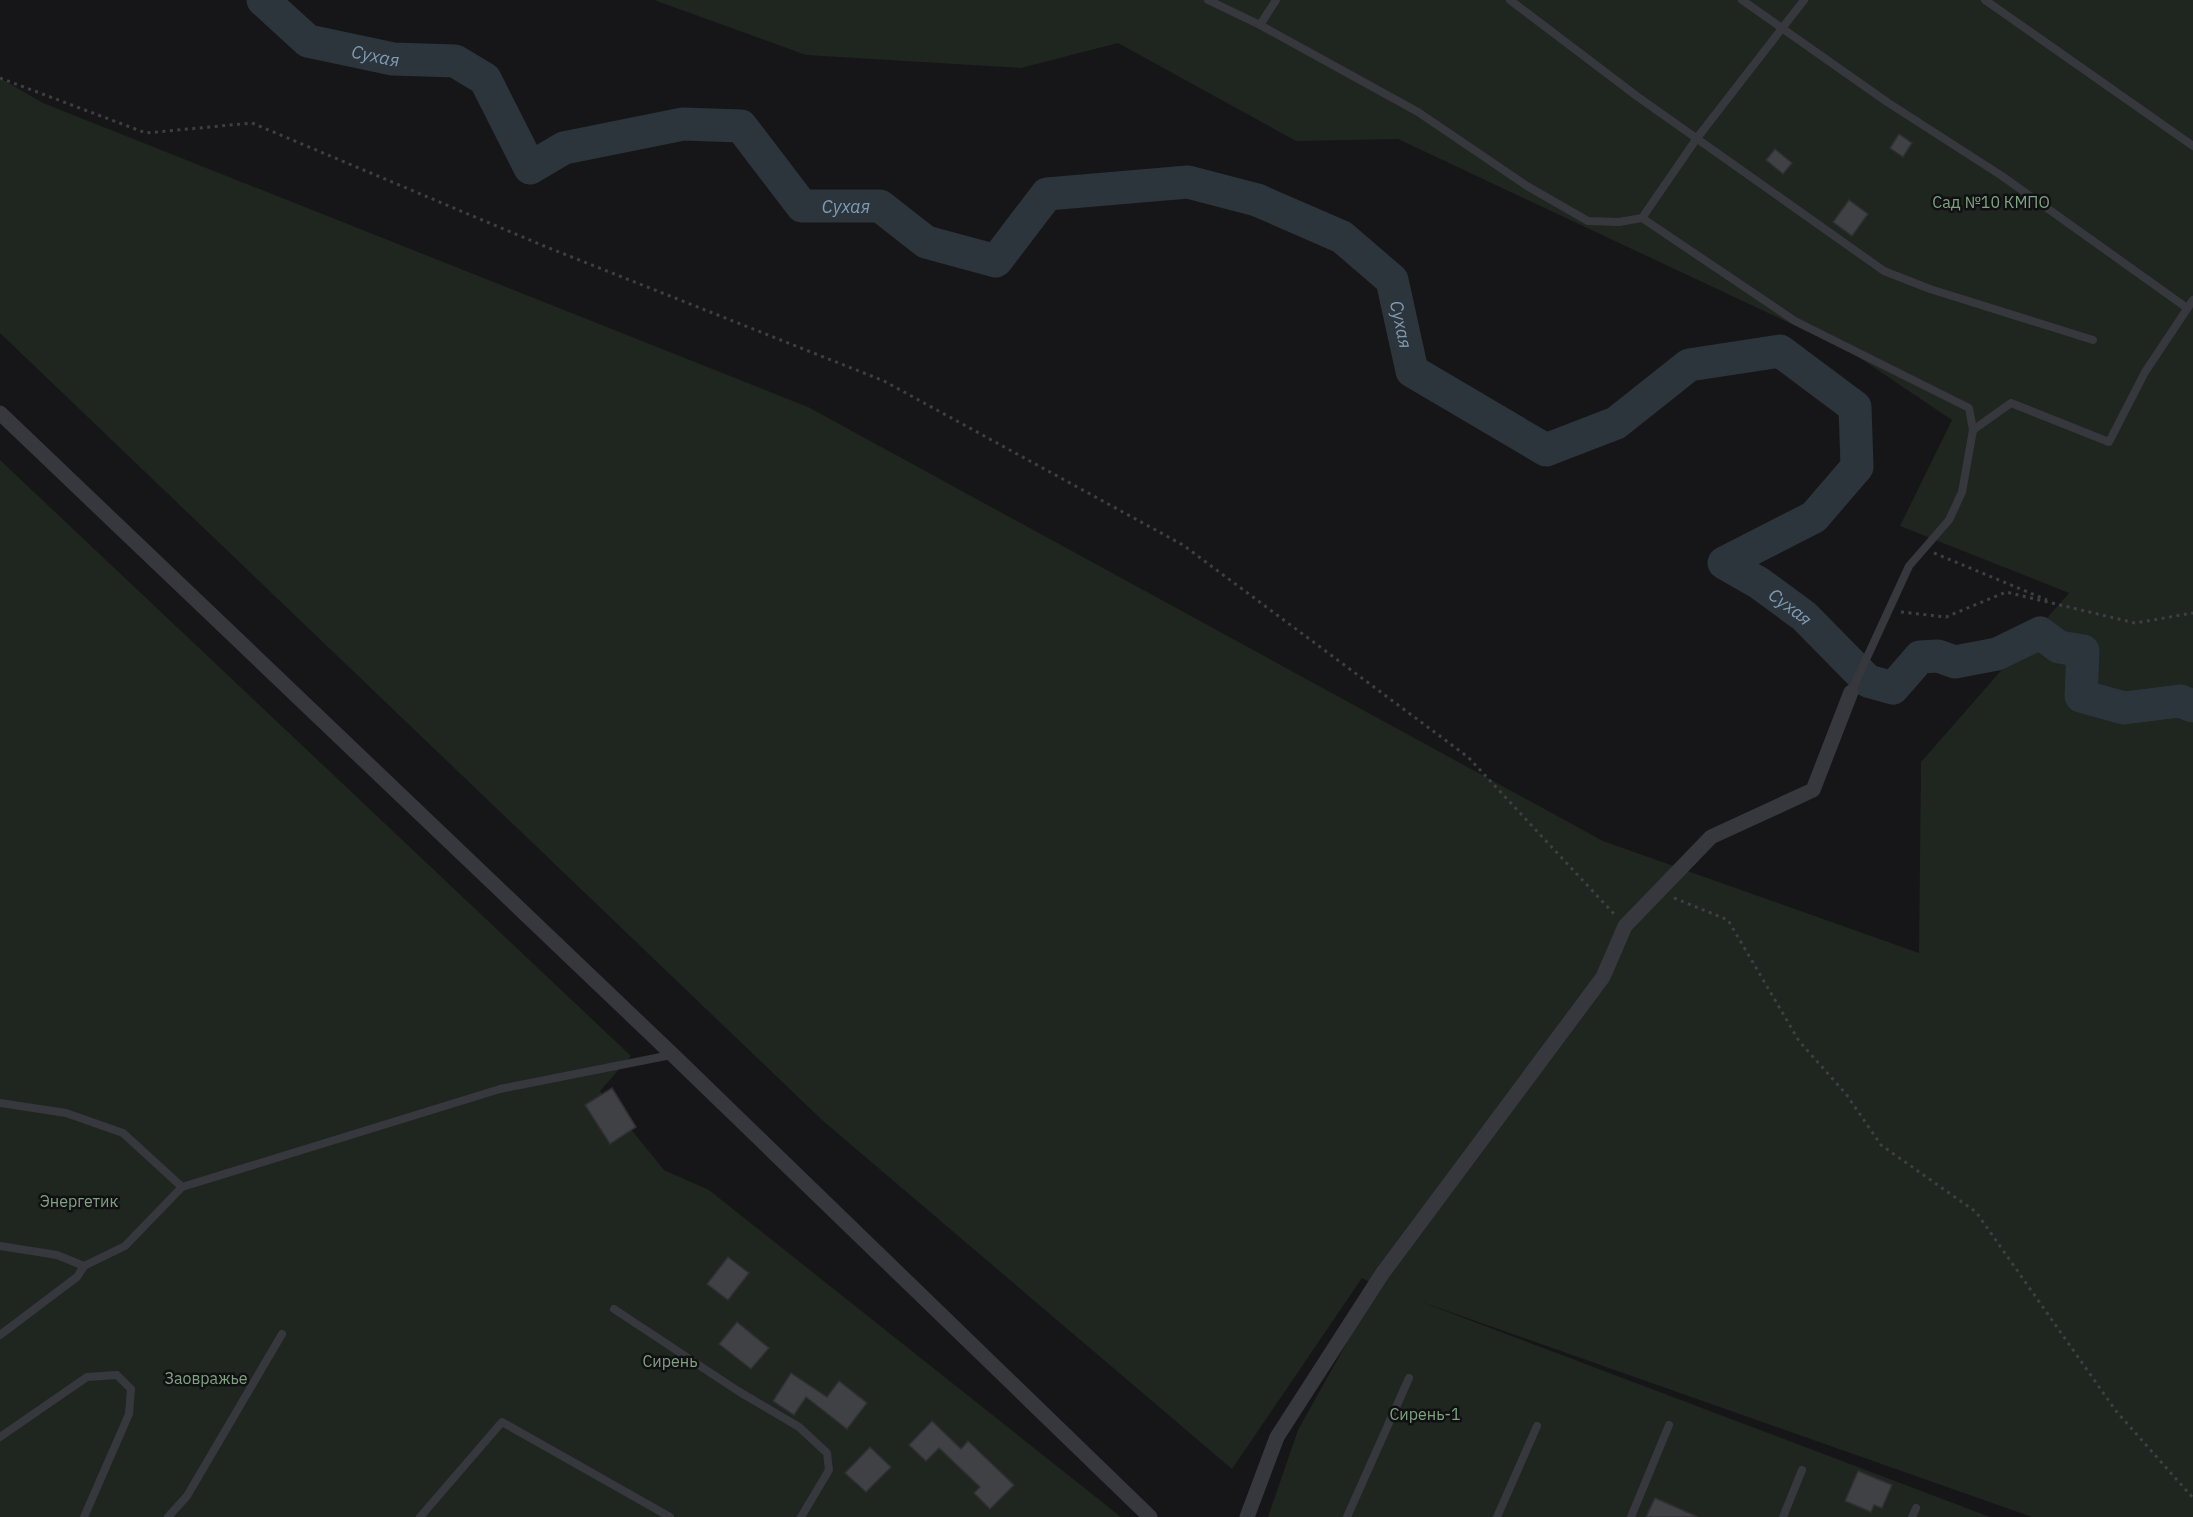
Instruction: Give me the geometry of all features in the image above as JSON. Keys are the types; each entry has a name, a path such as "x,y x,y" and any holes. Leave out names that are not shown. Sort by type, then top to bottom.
{"street":[{"path":"0,413 673,1055 1150,1517"},
{"path":"1247,1517 1277,1437 1382,1274 1603,976 1625,926 1711,837 1813,790 1851,692"}],"lane":[{"path":"1208,0 1260,25 1418,112 1527,186 1588,221 1619,222 1642,218 1795,321 1969,408 1973,430 1962,492 1949,520 1922,548 1909,566 1851,692"},
{"path":"1260,25 1276,0"},
{"path":"1510,0 1638,97 1884,271 1930,289 2093,340"},
{"path":"1742,0 1887,102 2002,176 2187,308"},
{"path":"1642,218 1697,138 1804,0"},
{"path":"1985,0 2193,147"},
{"path":"1973,430 2011,403 2109,442 2145,372 2193,300"},
{"path":"0,1335 77,1277 84,1266 125,1246 183,1187 500,1089 673,1055"},
{"path":"0,1103 66,1113 123,1133 183,1187"},
{"path":"0,1246 57,1255 84,1266"},
{"path":"614,1309 729,1385 800,1427 826,1453 829,1470 801,1517"},
{"path":"168,1517 187,1496 282,1334"},
{"path":"0,1437 87,1377 117,1375 131,1389 129,1414 84,1517"},
{"path":"1347,1517 1409,1378"},
{"path":"420,1517 502,1422 670,1517"},
{"path":"1631,1517 1669,1425"},
{"path":"1497,1517 1537,1426"},
{"path":"1783,1517 1802,1470"},
{"path":"1912,1517 1916,1508"}],"path":[{"path":"0,78 146,134 252,123 544,246 884,381 1193,552 1468,757 1625,926"},
{"path":"1922,548 2057,604"},
{"path":"1887,610 1946,617 2006,592 2135,623 2193,613"},
{"path":"1659,892 1728,920 1799,1041 1846,1094 1881,1145 1976,1212 2116,1411 2193,1498"}],"green space":[{"path":"654,0 2193,0 2193,1517 2032,1517 1419,1301 1990,1517 1268,1517 1298,1430 1378,1287 1362,1278 1232,1469 822,1120 0,333 0,78 43,103 808,407 1603,841 1919,953 1921,762 2069,593 1900,526 1952,420 1851,352 1398,139 1296,141 1118,43 1021,68 806,55"},
{"path":"0,460 631,1056 600,1091 664,1170 709,1190 1121,1517 0,1517"}],"building":[{"path":"1899,134 1912,143 1903,157 1890,148"},
{"path":"1775,149 1792,163 1783,174 1766,160"},
{"path":"1849,200 1868,214 1852,236 1833,222"},
{"path":"612,1088 636,1127 610,1144 585,1105"},
{"path":"728,1257 749,1273 728,1300 707,1284"},
{"path":"737,1322 769,1348 751,1369 719,1344"},
{"path":"791,1373 827,1397 839,1381 867,1403 847,1429 806,1397 794,1415 773,1401"},
{"path":"932,1421 961,1449 968,1441 1014,1485 990,1509 974,1493 980,1487 939,1448 926,1461 909,1445"},
{"path":"870,1447 891,1467 866,1492 845,1473"},
{"path":"1858,1471 1892,1485 1882,1508 1874,1505 1871,1512 1845,1501"},
{"path":"1655,1498 1698,1517 1646,1517"}],"waterway":[{"name":"Сухая","path":"263,0 308,41 393,59 455,61 485,79 530,168 564,148 683,124 741,126 802,206 880,206 926,242 996,261 1047,194 1188,182 1257,200 1342,237 1392,280 1412,371 1546,450 1616,423 1689,365 1780,351 1855,407 1857,467 1814,517 1724,563 1759,583 1804,616 1868,681 1893,688 1920,657 1938,656 1955,662 1997,654 2040,633 2059,647 2083,651 2081,696 2124,708 2180,701 2193,706"}],"park label":[{"name":"Сад №10 КМПО","path":"1991,202"},
{"name":"Энергетик","path":"79,1201"},
{"name":"Сирень","path":"670,1361"},
{"name":"Заовражье","path":"206,1378"},
{"name":"Сирень-1","path":"1425,1414"}]}
